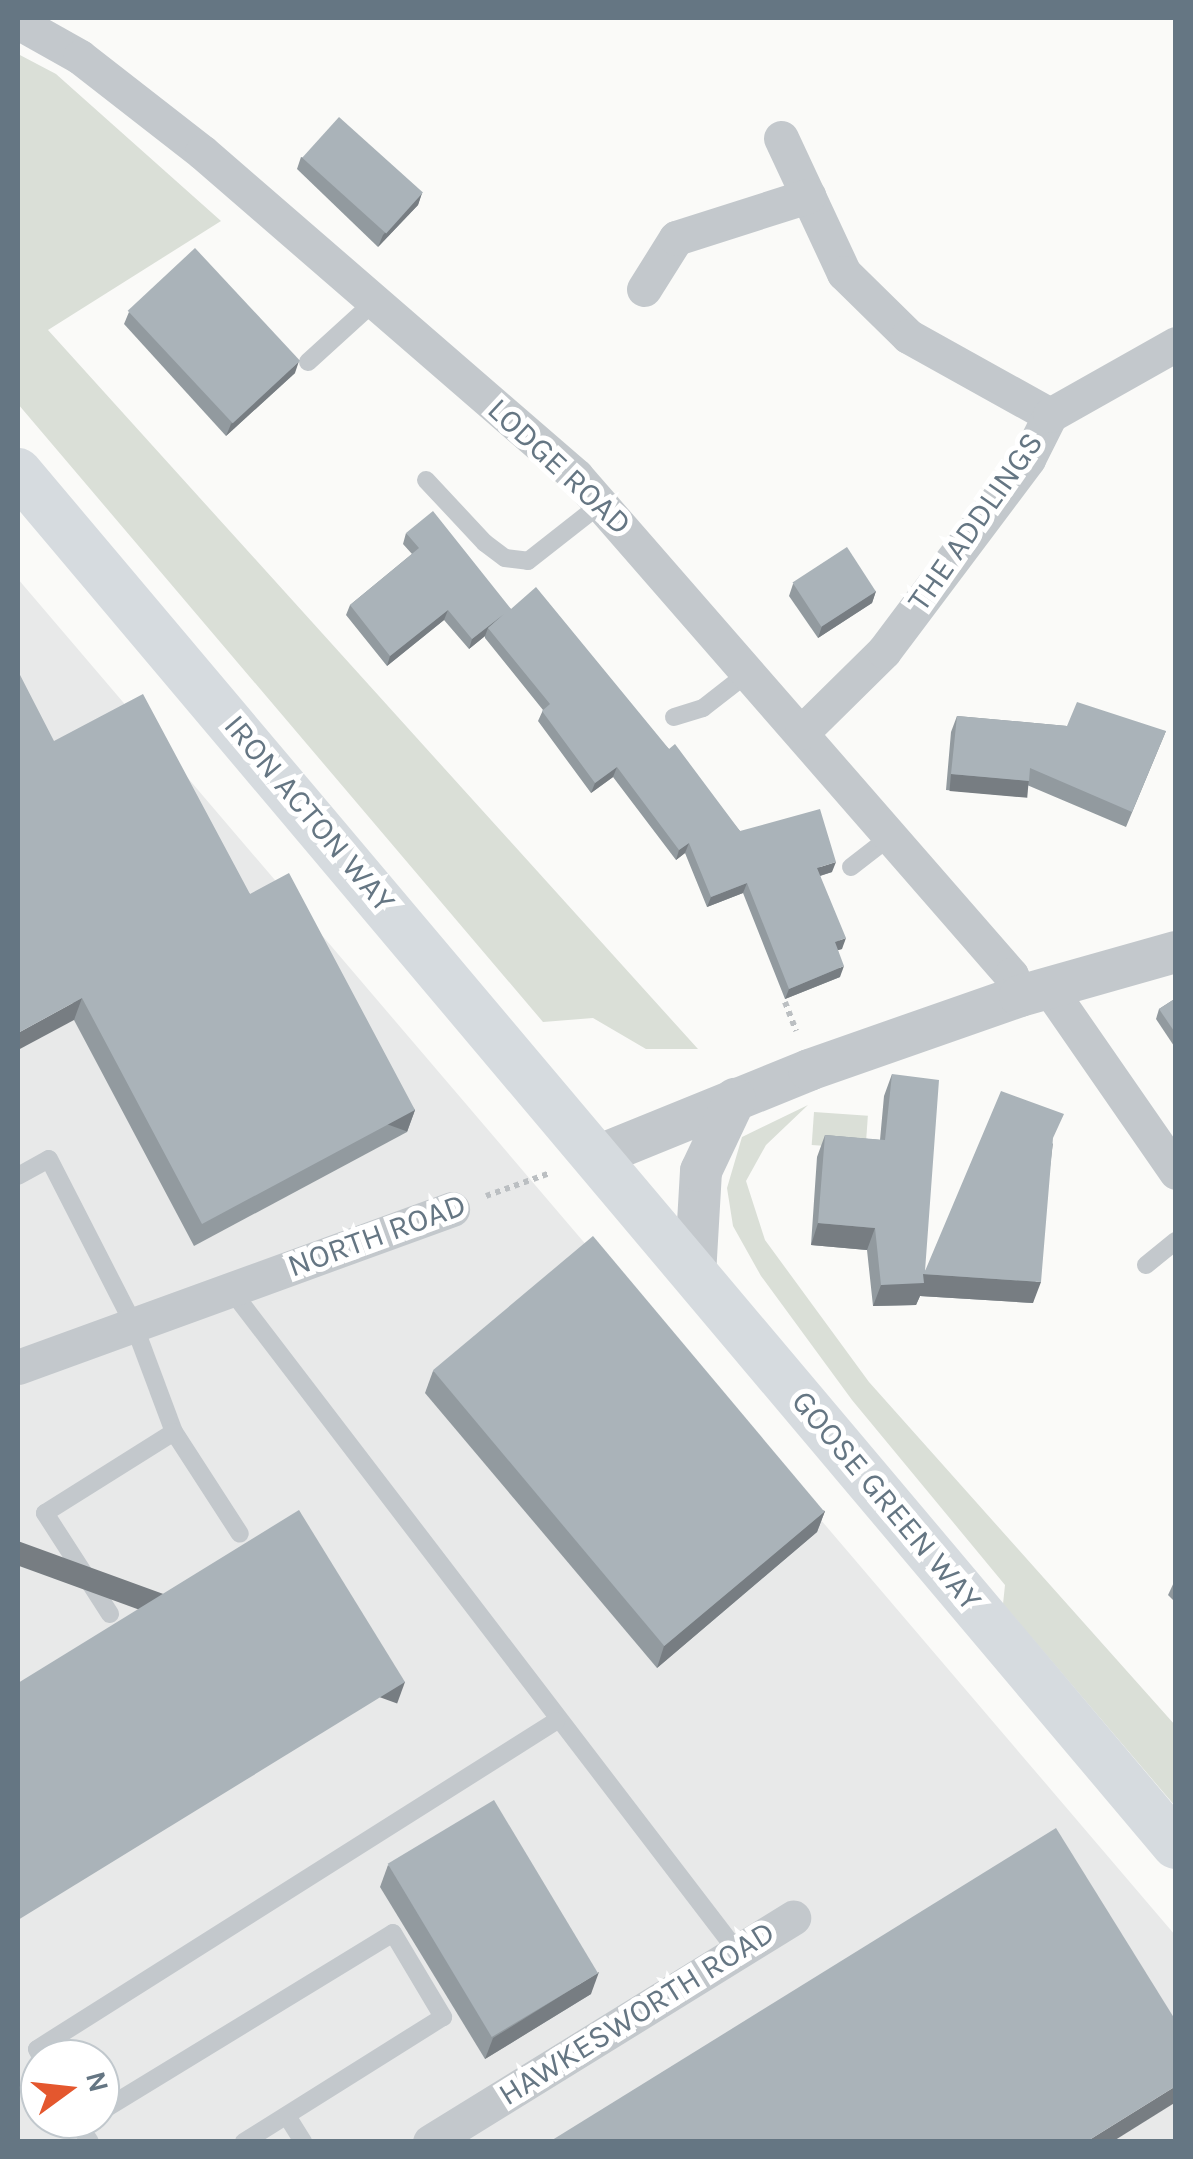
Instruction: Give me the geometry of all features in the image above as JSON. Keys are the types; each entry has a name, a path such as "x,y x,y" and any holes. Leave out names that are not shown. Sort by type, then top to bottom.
{"main road":[{"name":"IRON ACTON WAY","path":"18,472 600,1155"},
{"name":"GOOSE GREEN WAY","path":"600,1155 695,1275 1176,1845"}],"street":[{"name":"LODGE ROAD","path":"18,22 80,58 187,140 602,504 1011,975 1034,991 1176,1172"},
{"path":"781,138 844,272 908,336 1050,415"},
{"path":"644,289 676,238 808,196"},
{"name":"THE ADDLINGS","path":"802,732 884,651 1028,459 1050,415 1176,344"},
{"path":"600,1155 734,1099 1034,991 1176,952"},
{"path":"695,1275 701,1172 734,1099"},
{"name":"NORTH ROAD","path":"18,1367 452,1208"},
{"name":"HAWKESWORTH ROAD","path":"430,2142 793,1918"}],"lane":[{"path":"308,362 374,301"},
{"path":"426,480 485,543 505,558 528,561 602,504"},
{"path":"674,717 703,708 750,672"},
{"path":"851,867 891,836"},
{"path":"18,1176 48,1159 134,1325 174,1432 240,1534"},
{"path":"1146,1265 1176,1241"},
{"path":"231,1290 556,1721 737,1950"},
{"path":"110,1614 45,1513 174,1432"},
{"path":"53,2039 556,1721"},
{"path":"120,2100 392,1933 443,2017 244,2142"},
{"path":"287,2116 303,2142"}],"path":[{"name":"NORTH ROAD","path":"452,1208 600,1155"}],"shaded area":[{"path":"18,54 56,74 221,221 48,330 698,1049 646,1049 593,1018 543,1022 18,404"},
{"path":"18,579 1175,1935 1175,2141 18,2141"},
{"path":"808,1105 766,1145 746,1181 765,1240 869,1382 1175,1725 1175,1806 1003,1604 1005,1585 852,1400 761,1276 733,1226 727,1188 742,1137"},
{"path":"814,1112 868,1116 866,1149 812,1145"}],"building":[{"path":"339,117 423,193 386,233 302,158"},
{"path":"195,248 300,361 233,423 128,311"},
{"path":"433,511 511,609 536,587 669,749 675,744 740,831 820,809 836,862 817,868 846,938 835,942 844,966 789,989 747,883 711,897 689,843 679,850 617,767 595,783 542,711 550,704 488,628 504,614 472,639 448,610 390,656 350,605 419,548 406,533"},
{"path":"847,547 876,591 821,627 792,582"},
{"path":"18,671 54,741 143,694 250,894 289,873 415,1110 202,1224 82,998 18,1033"},
{"path":"1077,702 1166,731 1132,812 1030,768 1029,781 951,774 957,716 1067,726"},
{"path":"1176,998 1176,1034 1159,1009"},
{"path":"892,1074 939,1080 925,1271 1001,1091 1064,1114 1053,1138 1041,1282 923,1274 924,1283 881,1285 875,1228 818,1223 825,1135 885,1140"},
{"path":"593,1236 824,1512 664,1646 433,1370"},
{"path":"299,1510 405,1682 18,1920 18,1683"},
{"path":"494,1800 598,1973 492,2037 388,1864"},
{"path":"1056,1828 1176,2021 1176,2086 1086,2142 549,2142"}]}
